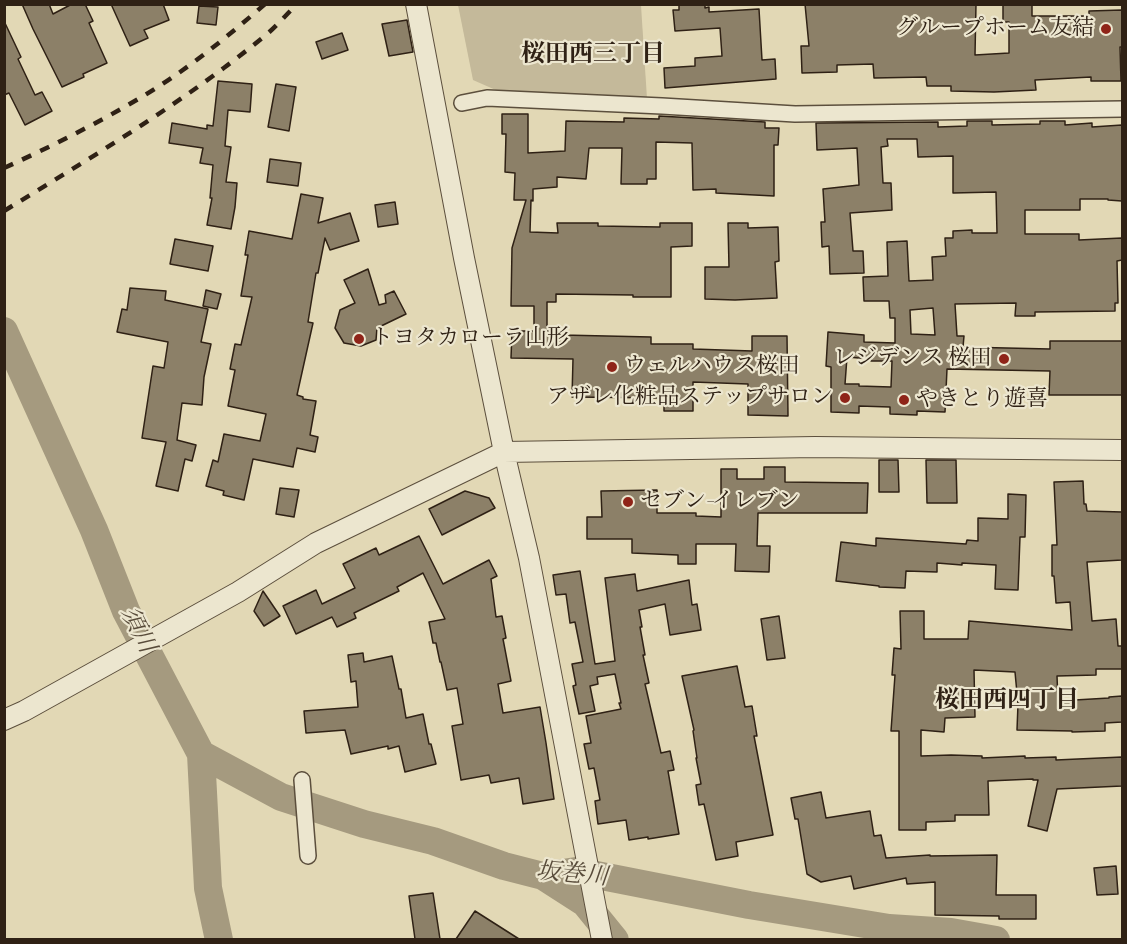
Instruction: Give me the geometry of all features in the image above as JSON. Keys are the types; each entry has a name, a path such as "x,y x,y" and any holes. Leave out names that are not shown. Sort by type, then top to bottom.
{"street":[{"path":"416,4 504,452 529,558 602,939"},
{"path":"462,104 487,98 795,114 1122,109"},
{"path":"4,720 221,601 316,543 504,452 815,447 1122,450"},
{"path":"302,780 308,856"}],"shaded area":[{"path":"458,5 641,5 647,99 498,91 473,80"}],"building":[{"path":"22,4 49,4 53,14 72,4 85,4 93,21 89,23 107,63 62,87"},
{"path":"111,4 163,4 169,20 144,30 148,38 130,46"},
{"path":"679,4 705,4 705,8 709,7 709,12 759,9 762,60 775,59 776,79 665,88 664,68 695,66 695,58 722,56 720,28 675,31 673,10 679,10"},
{"path":"805,4 976,4 975,55 1009,53 1009,22 1003,22 1003,4 1032,4 1032,16 1089,16 1089,11 1122,10 1121,81 1091,81 1091,77 1035,80 1036,90 951,91 951,86 927,86 926,77 874,78 873,64 837,65 837,72 802,73 801,46 809,46"},
{"path":"199,6 218,7 216,25 197,23"},
{"path":"407,20 413,52 389,56 382,24"},
{"path":"4,21 35,95 42,92 52,111 25,125 9,93 4,95"},
{"path":"342,33 348,50 322,59 316,42"},
{"path":"218,81 252,84 250,112 228,110 225,146 231,147 226,182 237,183 231,229 207,225 212,198 210,198 213,165 200,163 203,148 169,143 172,123 207,129 207,125 213,126"},
{"path":"276,84 296,87 289,131 268,127"},
{"path":"502,114 528,114 528,153 565,151 566,121 624,122 624,118 659,119 659,116 765,122 765,128 779,128 778,145 774,145 774,196 716,193 716,189 693,190 692,143 656,142 656,179 647,179 647,184 621,184 622,148 589,148 586,179 557,177 557,187 533,189 530,232 558,233 557,223 660,227 660,223 692,223 692,246 671,247 671,297 556,294 556,302 547,302 547,331 562,331 562,335 651,337 651,344 693,344 693,349 752,351 752,336 787,336 788,416 748,415 748,384 693,382 693,411 664,411 664,398 572,397 573,359 511,358 512,331 534,331 534,306 511,306 512,248 526,200 514,200 515,173 505,172 506,134 502,134"},
{"path":"967,121 992,121 992,125 1065,121 1065,125 1092,123 1092,127 1122,125 1122,201 1080,199 1080,210 1025,210 1025,234 1079,234 1079,240 1122,238 1122,260 1117,261 1118,303 1115,303 1115,311 1035,312 1035,316 1015,316 1016,303 955,304 957,336 964,336 963,347 1050,349 1050,341 1122,341 1122,395 1049,395 1050,371 947,369 945,412 917,411 917,415 890,414 890,407 859,406 859,413 831,412 831,367 826,366 828,332 864,335 864,342 895,343 895,318 890,318 889,301 864,301 863,277 888,276 887,242 907,241 909,281 933,280 932,257 946,256 945,238 953,238 953,231 972,230 972,233 997,233 996,192 953,193 953,156 918,157 917,139 887,139 888,146 881,147 883,183 891,183 892,210 850,213 853,251 863,251 864,273 830,274 829,246 822,247 821,222 825,222 823,189 859,185 857,148 817,150 816,123 938,122 938,127 967,126","holes":["933,308 935,335 911,334 910,310","847,357 871,359 871,361 892,361 891,387 845,384"]},
{"path":"270,159 301,163 298,186 267,182"},
{"path":"301,194 323,198 318,223 350,213 359,241 330,250 325,238 318,273 316,273 308,322 313,323 297,395 303,399 316,401 310,435 318,437 315,452 297,448 293,467 253,459 244,500 223,495 224,491 206,486 213,460 218,462 224,434 260,441 266,414 228,406 235,370 230,369 235,344 241,345 252,297 241,296 248,255 245,255 249,231 292,239"},
{"path":"395,202 398,224 378,227 375,205"},
{"path":"728,223 748,223 748,228 778,227 779,261 775,262 777,298 705,299 705,267 729,267"},
{"path":"175,239 213,246 208,271 170,264"},
{"path":"368,269 379,305 386,303 385,295 394,291 406,314 377,328 376,340 361,346 344,343 335,328 340,310 355,303 344,280"},
{"path":"130,288 166,291 165,300 208,309 201,342 211,344 204,377 202,405 182,403 177,440 196,445 192,461 185,459 178,491 156,486 166,442 142,438 153,366 164,368 168,342 117,332 122,309 127,310"},
{"path":"206,290 221,294 217,309 203,306"},
{"path":"879,460 898,460 899,492 879,492"},
{"path":"926,460 956,460 957,503 927,503"},
{"path":"764,467 785,467 785,482 868,483 867,513 758,513 757,546 770,546 769,572 735,571 736,544 696,544 696,564 678,564 678,555 632,553 632,539 587,539 587,517 602,517 601,491 657,490 657,513 696,513 696,516 721,517 721,469 737,469 737,479 764,479"},
{"path":"1083,481 1084,504 1086,504 1087,511 1122,512 1122,560 1087,562 1092,621 1116,619 1118,646 1122,646 1122,669 1096,669 1096,675 1057,676 1058,701 1122,696 1122,722 1105,723 1105,731 1017,730 1018,704 1015,672 974,670 975,717 945,718 944,732 921,730 921,756 982,756 982,758 1025,756 1025,758 1056,757 1056,760 1122,757 1122,786 1057,789 1047,831 1028,826 1038,780 988,781 989,815 955,815 955,821 926,822 926,830 899,830 899,731 891,731 895,675 892,675 894,648 901,649 900,611 924,611 924,639 968,639 969,621 1072,630 1070,602 1056,603 1054,576 1052,576 1052,545 1057,545 1054,482"},
{"path":"280,488 299,490 294,517 276,514"},
{"path":"465,491 489,498 495,508 442,535 429,509"},
{"path":"1008,494 1026,495 1025,537 1020,537 1018,590 995,589 996,565 962,563 962,565 937,563 937,572 906,571 905,588 836,581 841,542 876,546 876,538 966,544 967,540 978,541 978,518 1008,519"},
{"path":"419,536 443,584 489,560 497,576 491,579 496,617 502,616 506,638 503,639 511,681 498,684 503,713 540,707 554,799 523,804 519,778 491,783 489,775 461,780 452,726 463,724 457,688 447,690 429,622 445,619 423,573 397,587 399,591 354,613 356,618 337,627 332,617 296,634 283,606 316,590 322,604 355,588 343,564 376,548 379,555"},
{"path":"580,571 595,664 615,661 605,578 635,574 637,591 689,580 692,605 697,604 701,630 670,635 665,604 639,610 645,655 643,655 649,683 645,684 661,753 670,751 674,770 668,771 679,834 629,840 626,820 598,824 595,801 600,800 594,768 589,769 584,744 591,743 586,716 621,709 619,703 621,703 615,674 597,677 598,684 590,686 595,711 579,714 573,686 576,685 572,664 583,662 575,622 570,623 566,594 556,595 553,575"},
{"path":"263,591 280,616 264,626 254,611"},
{"path":"779,616 785,658 767,660 761,619"},
{"path":"363,653 364,662 392,656 406,718 423,714 436,764 405,772 399,746 388,749 388,746 351,754 345,730 306,733 304,711 358,707 356,681 351,682 348,655"},
{"path":"737,666 745,707 752,706 757,736 754,736 773,835 736,842 738,856 716,860 704,804 699,805 696,785 701,784 694,730 682,676"},
{"path":"821,792 826,818 870,811 874,836 881,835 886,858 930,855 997,855 996,895 1036,895 1036,919 935,915 935,882 907,884 906,878 854,889 851,876 821,882 807,874 798,819 795,819 791,798"},
{"path":"1116,866 1118,894 1097,895 1094,868"},
{"path":"433,893 440,939 415,939 409,896"},
{"path":"475,911 519,939 456,939"}],"waterway":[{"name":"須川","path":"4,331 94,530 126,611 201,754 208,888 219,940"},
{"name":"坂巻川","path":"201,754 281,797 364,824 433,841 504,866 543,876 576,871 749,905 889,928 951,932 996,940"},
{"path":"543,876 585,903 615,940"}],"railway":[{"path":"4,168 90,126 156,88 204,54 265,4"},
{"path":"4,211 136,129 199,86 266,35 297,4"}],"place":[{"name":"グループホーム友結","path":"1106,29"},
{"name":"トヨタカローラ山形","path":"359,339"},
{"name":"レジデンス 桜田","path":"1004,359"},
{"name":"ウェルハウス桜田","path":"612,367"},
{"name":"アザレ化粧品ステップサロン","path":"845,398"},
{"name":"やきとり遊喜","path":"904,400"},
{"name":"セブン-イレブン","path":"628,502"}],"district":[{"name":"桜田西三丁目","path":"593,55"},
{"name":"桜田西四丁目","path":"1007,701"}]}
